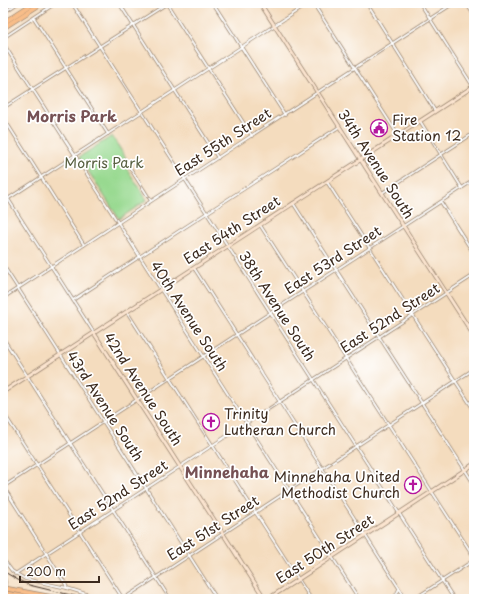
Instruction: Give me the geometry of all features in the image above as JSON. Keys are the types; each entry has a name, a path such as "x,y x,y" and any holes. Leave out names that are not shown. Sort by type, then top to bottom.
{"highway":[{"path":"3,23 34,3"},
{"path":"3,28 42,3"},
{"path":"4,588 62,599"},
{"path":"4,593 38,599"}],"street":[{"path":"3,13 18,3"},
{"path":"3,38 56,3"},
{"name":"38th Avenue South","path":"72,3 312,380 454,599"},
{"path":"119,3 218,158"},
{"path":"3,108 167,3 252,136"},
{"path":"213,3 284,115"},
{"name":"34th Avenue South","path":"260,3 474,336"},
{"path":"3,202 309,3"},
{"path":"313,3 398,135"},
{"path":"367,3 435,111"},
{"path":"420,3 474,87"},
{"name":"East 55th Street","path":"3,298 454,3"},
{"path":"466,3 474,15"},
{"path":"34,18 108,134"},
{"name":"40th Avenue South","path":"3,43 359,599"},
{"name":"East 54th Street","path":"3,392 474,87"},
{"path":"3,117 84,244"},
{"path":"420,121 462,188"},
{"path":"73,300 339,127"},
{"path":"382,193 474,133"},
{"path":"125,160 151,201"},
{"name":"East 53rd Street","path":"3,487 474,180"},
{"path":"327,182 474,410"},
{"name":"42nd Avenue South","path":"3,191 264,599"},
{"path":"441,202 474,254"},
{"path":"293,203 474,484"},
{"path":"260,225 474,558 414,599"},
{"name":"43rd Avenue South","path":"3,265 217,599"},
{"path":"194,268 406,599"},
{"name":"East 52nd Street","path":"15,574 474,275"},
{"path":"127,312 311,599"},
{"path":"468,327 474,323"},
{"path":"3,338 170,599"},
{"name":"East 51st Street","path":"123,599 474,369"},
{"path":"3,412 123,599"},
{"name":"East 50th Street","path":"268,599 474,464"},
{"path":"3,487 67,588"},
{"path":"3,559 15,574 25,579 67,588 102,599"},
{"path":"3,576 4,593"},
{"path":"395,597 399,589"},
{"path":"386,599 395,597 402,599"}],"green space":[{"name":"Morris Park","path":"112,136 126,158 122,161 147,200 119,219 79,157"}],"tram line":[{"path":"3,571 29,585 87,599"}],"place":[{"name":"Fire Station 12","path":"379,128"},
{"name":"Trinity Lutheran Church","path":"211,422"},
{"name":"Minnehaha United Methodist Church","path":"413,485"}],"district":[{"name":"Morris Park","path":"72,117"},
{"name":"Minnehaha","path":"227,473"}]}
